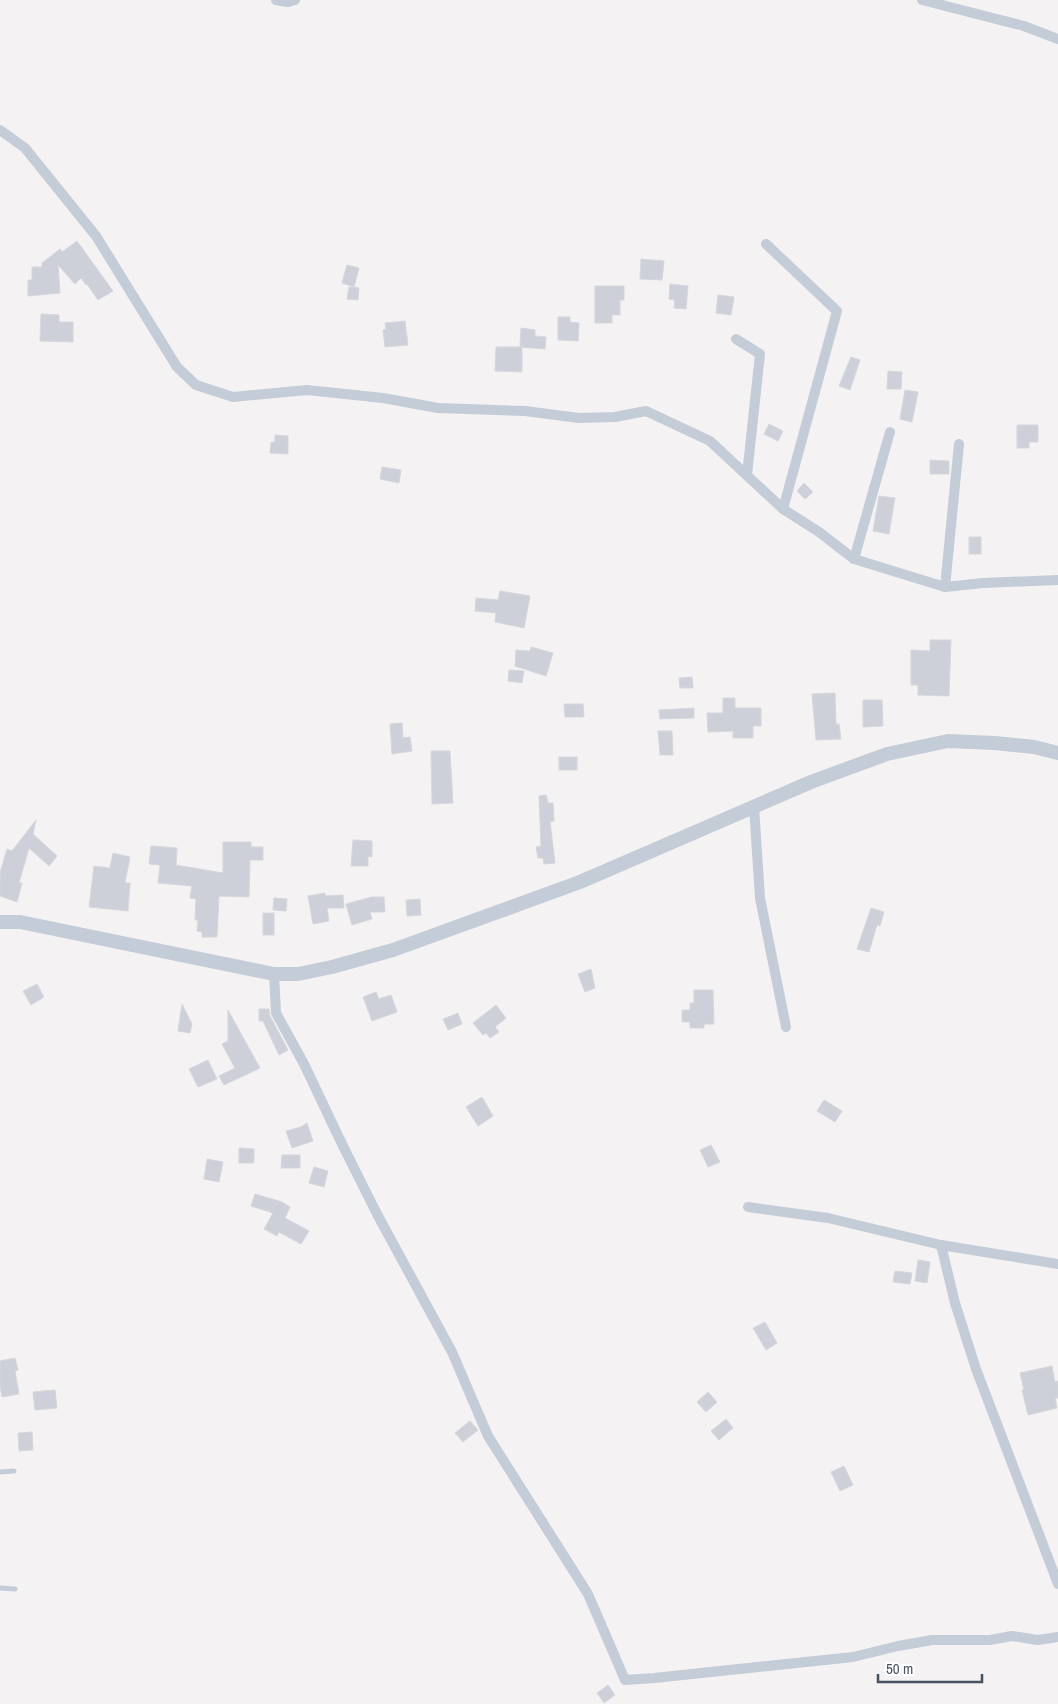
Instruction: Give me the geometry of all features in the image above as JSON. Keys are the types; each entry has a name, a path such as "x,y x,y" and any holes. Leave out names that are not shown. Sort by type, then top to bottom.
{"street":[{"path":"276,0 288,2 295,0"},
{"path":"922,0 1024,26 1058,39"},
{"path":"0,130 25,148 96,236 177,367 196,385 233,397 307,390 383,398 438,408 525,411 579,418 615,417 646,411 710,441 784,509 819,532 854,559 945,587 983,583 1058,580"},
{"path":"766,244 837,311 784,509"},
{"path":"736,339 760,354 747,475"},
{"path":"854,559 890,432"},
{"path":"945,587 959,444"},
{"path":"0,922 29,924 274,974 298,974 332,967 393,950 580,882 811,782 887,754 948,741 1034,747 1058,753"},
{"path":"754,807 760,898 786,1027"},
{"path":"274,974 276,1013 304,1064 368,1196 452,1352 488,1436 588,1594 625,1680 853,1657 932,1640 990,1640 1012,1636 1038,1640 1058,1637"},
{"path":"748,1207 828,1218 941,1245 1058,1264"},
{"path":"941,1245 976,1369 1058,1584"}],"lane":[{"path":"0,1472 14,1471"},
{"path":"0,1588 15,1590"}],"building":[{"path":"77,241 113,291 98,300 81,278 75,284 58,265 60,293 28,296 28,280 32,280 32,267 42,267 42,263 60,249 62,252"},
{"path":"641,259 664,261 662,280 640,279"},
{"path":"347,265 359,268 354,287 342,283"},
{"path":"670,284 688,286 686,309 674,308 675,300 669,299"},
{"path":"595,286 624,286 624,300 620,300 620,315 612,315 612,323 595,323"},
{"path":"349,287 359,288 358,300 347,299"},
{"path":"718,295 734,297 731,315 716,313"},
{"path":"41,314 59,315 59,322 73,322 73,342 40,341"},
{"path":"558,317 570,317 570,322 579,323 578,341 558,340"},
{"path":"405,321 408,345 385,347 383,330 386,329 385,323"},
{"path":"521,328 535,330 535,336 546,337 545,349 520,347"},
{"path":"496,347 522,347 522,372 495,371"},
{"path":"851,357 860,360 850,390 839,386"},
{"path":"888,371 902,372 901,389 887,389"},
{"path":"905,390 918,392 912,422 900,419"},
{"path":"769,424 783,431 778,441 764,434"},
{"path":"1017,425 1038,425 1038,442 1029,442 1029,448 1017,448"},
{"path":"275,435 288,436 288,454 270,453 271,442 275,442"},
{"path":"930,460 949,461 949,474 930,474"},
{"path":"382,467 401,470 399,483 380,479"},
{"path":"804,483 813,492 805,499 797,491"},
{"path":"879,496 895,498 889,534 873,531"},
{"path":"969,537 981,537 981,554 969,554"},
{"path":"500,591 530,596 524,628 495,622 496,613 475,611 476,598 498,600"},
{"path":"930,640 951,640 949,696 918,695 918,685 911,685 911,650 930,651"},
{"path":"531,647 553,653 546,676 515,666 516,650 530,651"},
{"path":"509,670 524,671 522,683 508,681"},
{"path":"692,677 693,688 680,688 679,678"},
{"path":"835,693 836,724 839,724 841,739 816,740 812,694"},
{"path":"723,698 735,698 735,708 761,708 761,726 753,726 753,738 733,738 733,731 708,732 707,713 723,713"},
{"path":"863,700 882,700 883,726 863,727"},
{"path":"564,704 583,704 584,717 565,717"},
{"path":"694,708 694,718 660,719 659,710"},
{"path":"402,723 403,738 410,737 412,751 392,754 390,724"},
{"path":"658,731 672,731 673,755 660,755"},
{"path":"431,751 450,751 453,803 432,804"},
{"path":"559,757 577,757 577,770 559,770"},
{"path":"546,795 548,803 553,803 554,821 550,822 555,863 544,864 543,858 538,858 536,847 541,846 539,796"},
{"path":"36,820 33,834 57,856 49,866 29,848 19,883 22,883 17,902 0,896 0,873 7,849 12,851"},
{"path":"353,840 372,841 372,857 368,856 368,866 351,866"},
{"path":"223,842 251,842 251,847 263,847 263,860 250,860 249,897 219,896 217,937 202,937 202,932 197,931 198,920 195,920 196,899 190,898 192,886 158,883 160,865 149,864 151,846 177,848 176,865 223,873"},
{"path":"113,853 130,857 125,883 130,883 128,911 89,907 94,866 110,868"},
{"path":"325,893 325,896 343,895 344,908 327,908 329,921 313,924 308,896"},
{"path":"372,897 384,897 385,912 370,912 372,919 352,925 346,904"},
{"path":"274,898 287,899 286,911 273,910"},
{"path":"420,899 421,915 407,916 406,900"},
{"path":"871,908 884,912 880,926 877,925 869,952 857,949"},
{"path":"263,913 274,913 274,935 263,935"},
{"path":"591,969 595,988 585,992 578,974"},
{"path":"37,984 44,997 31,1005 23,991"},
{"path":"694,990 713,990 714,1024 704,1024 704,1028 690,1028 690,1022 682,1022 682,1010 690,1010 690,1003 694,1003"},
{"path":"376,992 379,999 391,995 397,1012 372,1021 363,997"},
{"path":"182,1004 192,1024 190,1033 178,1031"},
{"path":"496,1005 506,1018 495,1027 499,1032 490,1038 486,1033 483,1035 473,1023"},
{"path":"259,1009 269,1009 270,1016 288,1050 279,1055 263,1021 259,1021"},
{"path":"228,1010 260,1068 224,1085 219,1076 235,1068 222,1044 228,1041"},
{"path":"458,1013 462,1024 448,1030 443,1019"},
{"path":"208,1060 217,1079 198,1087 189,1069"},
{"path":"482,1097 493,1116 478,1126 466,1107"},
{"path":"824,1100 842,1111 835,1122 817,1111"},
{"path":"307,1123 313,1141 292,1148 286,1131 301,1127"},
{"path":"711,1145 720,1162 708,1167 700,1150"},
{"path":"239,1148 254,1149 254,1163 239,1163"},
{"path":"282,1155 300,1155 300,1168 281,1168"},
{"path":"207,1159 223,1162 219,1182 204,1179"},
{"path":"314,1167 328,1171 324,1187 309,1183"},
{"path":"255,1194 282,1202 290,1207 285,1218 309,1231 301,1244 279,1232 277,1236 264,1229 273,1213 251,1206"},
{"path":"918,1260 930,1262 927,1283 915,1281"},
{"path":"895,1271 912,1273 910,1284 893,1282"},
{"path":"765,1322 777,1343 766,1350 753,1328"},
{"path":"15,1358 18,1370 15,1371 19,1394 2,1397 0,1361"},
{"path":"1052,1366 1055,1382 1058,1381 1058,1398 1055,1398 1057,1408 1028,1415 1020,1373"},
{"path":"55,1390 57,1408 35,1410 33,1392"},
{"path":"708,1392 717,1402 706,1412 697,1402"},
{"path":"726,1419 733,1428 719,1440 711,1431"},
{"path":"470,1421 478,1430 463,1442 455,1433"},
{"path":"32,1432 33,1450 19,1451 18,1433"},
{"path":"844,1466 853,1485 840,1491 831,1472"},
{"path":"608,1685 615,1695 604,1703 597,1693"}]}
